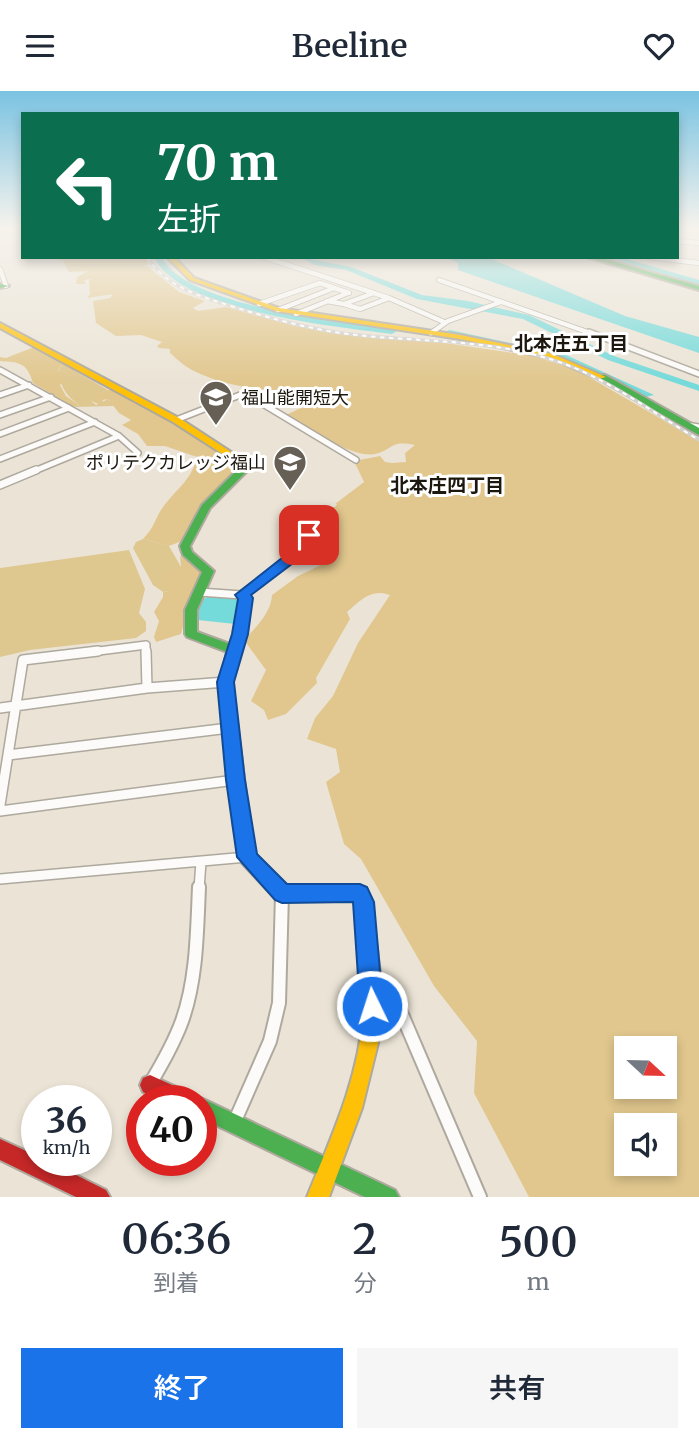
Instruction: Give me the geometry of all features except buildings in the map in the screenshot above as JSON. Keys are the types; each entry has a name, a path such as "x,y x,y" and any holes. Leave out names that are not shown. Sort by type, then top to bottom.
{"street":[{"path":"192,279 259,305 296,314 523,349 569,363 625,388 695,428"},
{"path":"329,279 389,298 446,321"},
{"path":"663,279 699,287"},
{"path":"439,280 699,374"},
{"path":"259,305 320,283 354,294 364,290"},
{"path":"278,310 334,288"},
{"path":"296,314 349,293"},
{"path":"344,304 374,293"},
{"path":"318,295 360,309 389,298"},
{"path":"431,333 446,321 496,302 504,302"},
{"path":"0,325 176,420 243,463 241,472 206,507 185,546 187,553 208,571 195,596 189,628 191,634 234,650"},
{"path":"0,370 119,436 138,453"},
{"path":"0,395 29,385"},
{"path":"176,420 240,395 257,402 356,460"},
{"path":"0,415 51,397"},
{"path":"257,402 265,398 288,397"},
{"path":"0,434 69,408"},
{"path":"0,459 95,422"},
{"path":"2,482 119,436"},
{"path":"199,592 242,595 292,557 309,535"},
{"path":"234,1123 270,1041 279,1003 282,894 247,857 235,780 226,682 240,634 246,598 242,595"},
{"path":"0,805 23,660 146,645 147,688"},
{"path":"0,708 147,688 226,682"},
{"path":"8,755 229,728"},
{"path":"0,811 235,780"},
{"path":"0,879 247,857"},
{"path":"150,1085 176,1036 185,1010 193,964 201,862"},
{"path":"282,894 360,893 363,902 372,1006 363,1073 318,1197"},
{"path":"372,1006 400,1010 480,1197"},
{"path":"217,1115 388,1197"},
{"path":"0,1149 99,1197"}],"shaded area":[{"path":"77,279 163,279 179,292 205,301 193,308 198,311 226,307 330,333 411,338 534,356 577,370 699,441 699,1197 529,1197 474,1093 477,1041 434,986 361,859 344,844 326,782 340,772 336,749 307,739 315,718 333,696 358,643 390,595 372,594 347,612 350,619 316,678 317,683 286,714 268,720 264,710 251,701 266,670 244,640 266,614 272,595 298,576 327,562 332,555 323,549 330,542 316,534 316,531 309,531 292,545 295,539 316,515 335,507 335,504 364,482 354,461 380,456 385,462 406,462 405,453 415,445 396,444 375,454 354,452 342,447 286,415 307,405 300,391 258,389 218,381 186,367 170,353 170,349 157,346 162,342 141,335 116,336 96,323 93,301 110,298 113,294 87,298 90,294 91,279 84,280 86,284 76,284"},
{"path":"34,347 64,361 58,371 66,378 60,385 66,396 79,405 73,407 33,383 22,365 0,361 0,357 6,358"},
{"path":"64,361 75,371 108,390 97,394 91,401 96,405 108,399 114,406 73,407 79,405 65,391 58,372"},
{"path":"115,390 175,420 241,463 238,472 203,507 182,541 169,546 143,539 163,507 187,478 197,457 165,446 147,446 138,434 122,425 131,420 119,413 108,399 103,400 101,405 91,401 96,394"},
{"path":"143,539 169,546 181,567 169,591 163,592 153,585 133,548 136,542"},
{"path":"129,550 145,589 139,613 146,622 146,631 136,638 30,650 0,657 0,568"},
{"path":"180,556 199,568 201,581 192,592 181,634 156,642 154,637 159,621 154,612 163,592 169,591 166,574 181,567"}],"water":[{"path":"483,279 538,279 625,316 699,337 699,353"},
{"path":"211,596 237,598 243,603 235,624 198,620 200,600"}],"waterway":[{"path":"179,279 210,295 300,320 392,331"},
{"path":"369,279 420,297 526,317 611,358 699,388"},
{"path":"684,279 699,283"},
{"path":"450,333 563,357 649,395"}],"railway":[{"path":"168,279 184,289 218,302 321,330 497,347 550,359 608,384 699,440"}],"traffic: fast":[{"path":"666,279 699,288"},
{"path":"0,286 6,286"},
{"path":"602,377 699,432"},
{"path":"232,456 243,463 241,472 206,507 185,546 187,553 208,571 191,610 191,634 234,650 226,682 242,827"},
{"path":"217,1116 388,1197"}],"traffic: slow":[{"path":"192,279 278,310 460,337 552,356 602,377"},
{"path":"0,325 176,420 232,456"},
{"path":"242,827 247,857 282,894 360,893 363,902 372,988 369,1039 352,1108 318,1197"}],"traffic: jam":[{"path":"0,1149 99,1197"}],"place":[{"name":"福山能開短大","path":"216,427"},
{"name":"ポリテクカレッジ福山","path":"290,492"}],"district":[{"name":"北本庄五丁目","path":"571,343"},
{"name":"北本庄四丁目","path":"447,485"}],"route":[{"path":"309,535 278,570 242,595 246,598 240,620 240,634 226,682 235,780 247,857 282,894 324,891 360,893 372,1006"}]}
